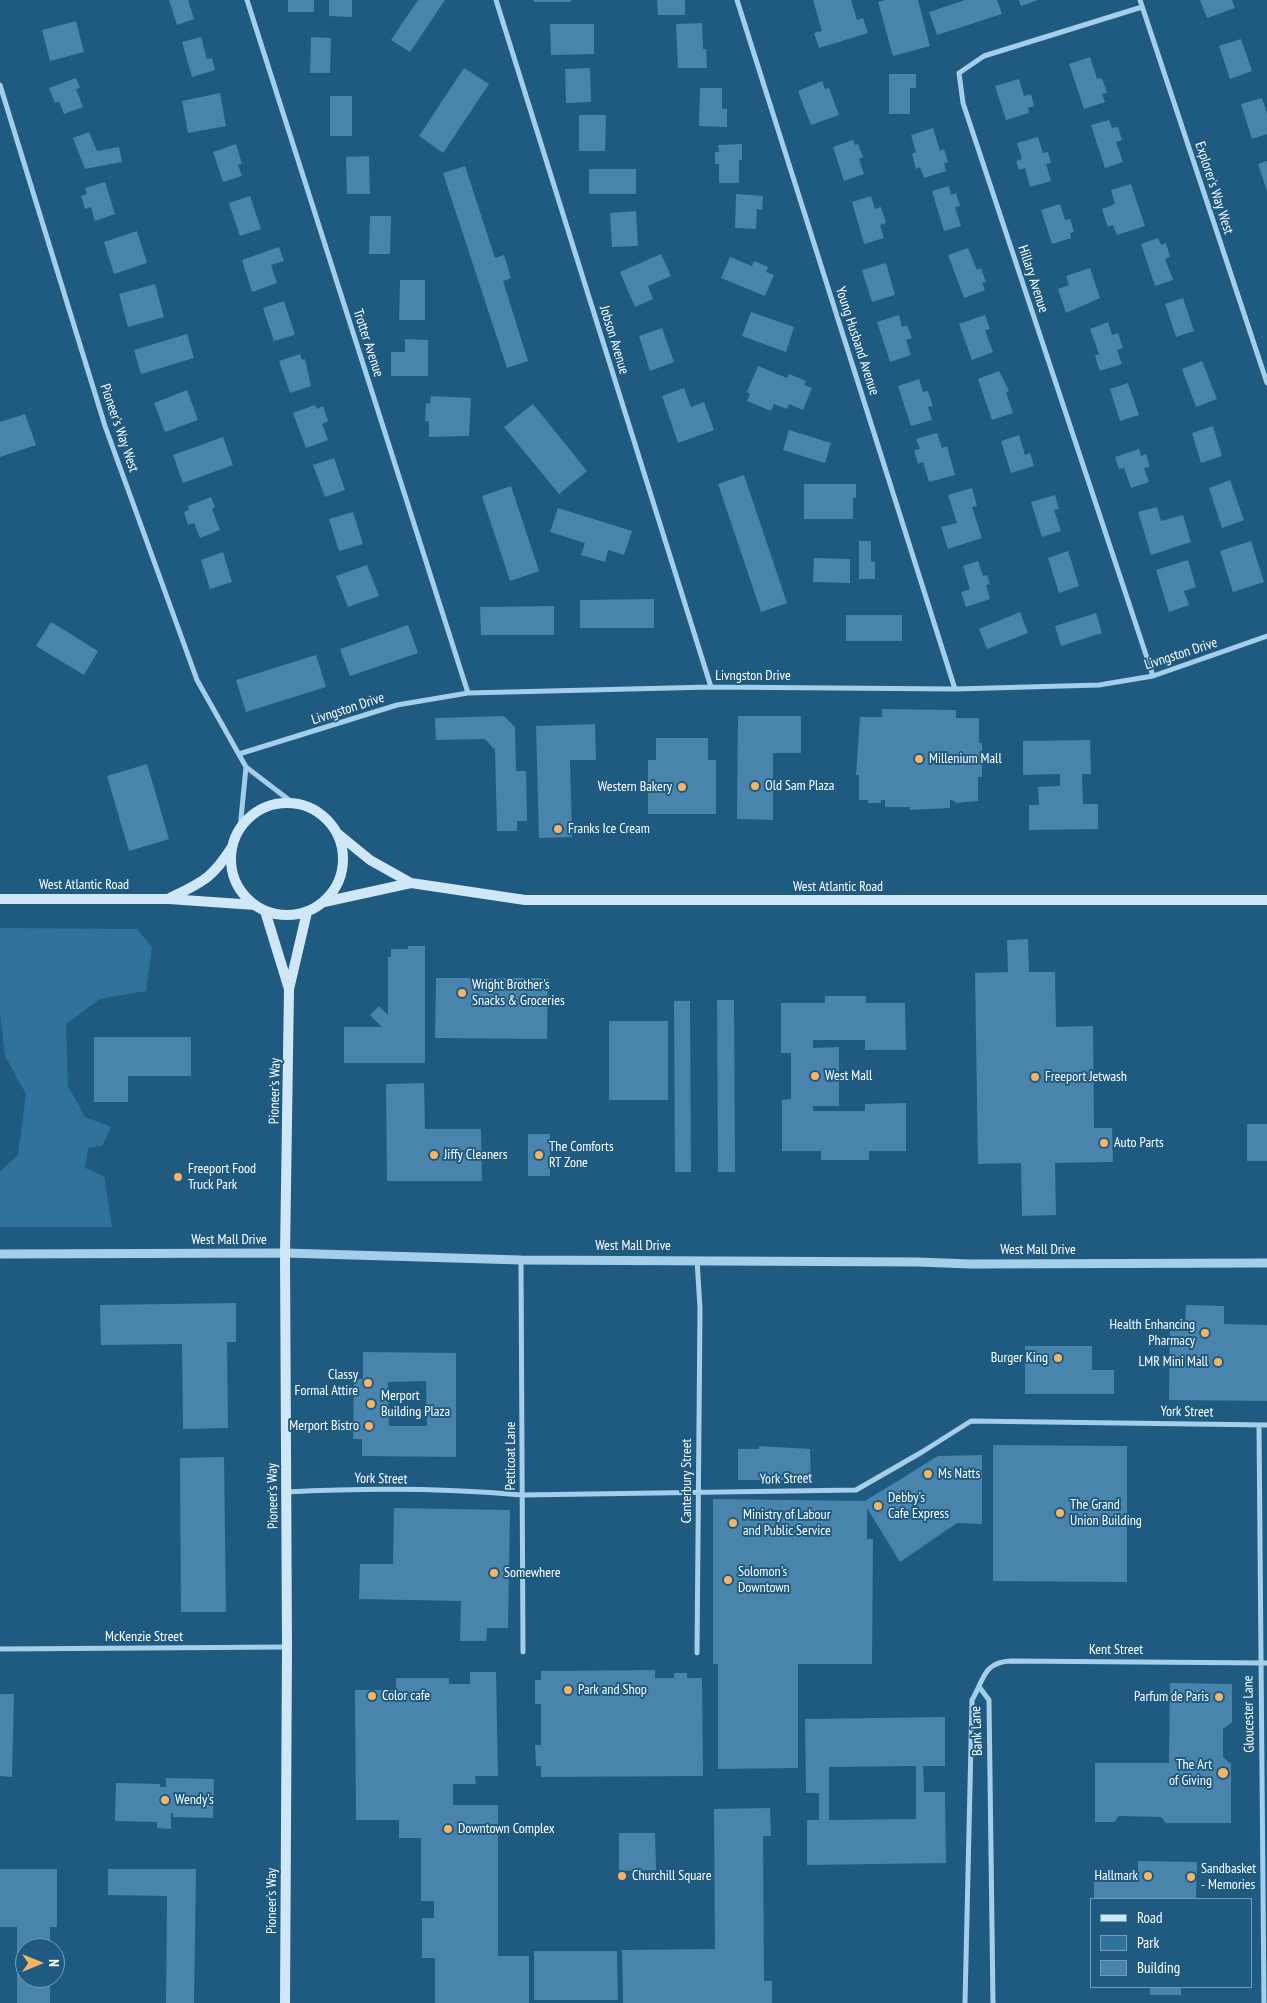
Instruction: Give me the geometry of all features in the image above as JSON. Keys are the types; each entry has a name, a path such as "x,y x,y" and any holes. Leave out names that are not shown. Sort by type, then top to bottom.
{"main road":[{"path":"293,803 311,808 326,819 337,833 343,852 342,870 336,888 324,902 307,912 286,916 265,911 255,905 240,890 232,869 232,847 240,829 254,814 273,804 293,803"},
{"name":"West Atlantic Road","path":"337,833 370,860 411,883"},
{"name":"West Atlantic Road","path":"169,899 204,880 218,869 232,847"},
{"name":"West Atlantic Road","path":"324,902 411,883 549,901 1267,900"},
{"name":"West Atlantic Road","path":"0,899 169,899 255,905"},
{"name":"Pioneer's Way","path":"265,911 289,990"},
{"name":"Pioneer's Way","path":"286,2003 288,1647 285,1253 289,990 307,912"}],"street":[{"name":"Trotter Avenue","path":"247,0 468,693"},
{"name":"Jobson Avenue","path":"496,0 711,687"},
{"name":"Young Husband Avenue","path":"736,0 955,689"},
{"name":"Explorer's Way West","path":"1140,0 1267,383"},
{"name":"Hillary Avenue","path":"1142,7 984,56 959,72 964,103 1153,676"},
{"name":"Pioneer's Way West","path":"0,85 105,426 196,680 246,767 293,803"},
{"name":"Livngston Drive","path":"239,754 397,705 468,693 711,687 955,689 1099,685 1153,676 1267,636"},
{"path":"240,829 246,767"},
{"name":"West Mall Drive","path":"0,1254 285,1253 521,1260 697,1260 970,1264 1267,1263"},
{"name":"Petticoat Lane","path":"521,1260 523,1652"},
{"name":"Canterbury Street","path":"697,1260 700,1308 697,1653"},
{"name":"York Street","path":"286,1492 334,1489 484,1492 522,1495 856,1490 922,1452 971,1420 1267,1425"},
{"name":"Gloucester Lane","path":"1259,1425 1264,2003"},
{"name":"McKenzie Street","path":"0,1649 288,1647"},
{"name":"Kent Street","path":"980,1688 987,1670 1001,1662 1267,1663"},
{"name":"Bank Lane","path":"965,2003 972,1700 980,1688 989,1700 993,2003"}],"green space":[{"path":"0,928 137,929 152,947 146,991 100,999 66,1024 68,1086 85,1117 111,1127 102,1146 88,1148 85,1168 104,1176 112,1227 0,1227 0,1172 18,1155 26,1094 5,1056 0,1013"}],"building":[{"path":"169,0 188,0 194,19 177,25"},
{"path":"288,0 314,0 314,12 288,12"},
{"path":"329,0 352,0 352,17 329,16"},
{"path":"418,0 445,0 410,52 391,40"},
{"path":"534,0 571,0 571,2 534,2"},
{"path":"657,0 685,0 685,15 658,15"},
{"path":"813,0 851,0 857,20 863,18 868,33 819,48 814,33 822,31"},
{"path":"885,0 918,0 930,46 893,56 878,2"},
{"path":"965,0 997,0 1002,14 937,35 929,12"},
{"path":"1019,0 1038,0 1021,6"},
{"path":"1200,0 1232,0 1235,8 1207,18"},
{"path":"76,21 84,52 50,61 42,30"},
{"path":"702,23 703,49 706,49 707,68 678,68 676,24"},
{"path":"550,24 594,24 594,54 551,55"},
{"path":"201,37 207,59 212,58 215,70 192,77 182,42"},
{"path":"311,37 331,38 330,73 310,73"},
{"path":"1241,39 1252,71 1230,79 1219,46"},
{"path":"1090,57 1097,79 1102,78 1107,93 1102,94 1105,102 1084,109 1069,64"},
{"path":"464,68 489,84 443,153 419,136"},
{"path":"590,68 591,102 566,103 565,69"},
{"path":"889,74 916,74 916,88 910,88 910,114 889,114"},
{"path":"76,78 80,88 76,89 83,107 64,114 59,101 55,103 49,88"},
{"path":"1019,79 1024,96 1031,94 1034,106 1028,108 1029,113 1006,120 995,86"},
{"path":"822,81 825,89 829,88 839,115 811,125 798,91"},
{"path":"700,88 722,88 722,109 727,109 727,127 699,126"},
{"path":"220,93 226,126 188,133 182,101"},
{"path":"330,96 352,96 352,136 330,136"},
{"path":"1262,98 1267,113 1267,134 1252,139 1241,104"},
{"path":"579,115 606,115 605,151 579,151"},
{"path":"1109,120 1112,128 1118,127 1122,140 1116,142 1123,162 1105,168 1091,125"},
{"path":"933,128 940,151 944,149 948,162 944,163 946,171 924,178 920,167 916,169 912,154 916,152 911,135"},
{"path":"89,132 97,151 119,147 122,162 85,169 73,138"},
{"path":"1038,137 1043,153 1048,152 1051,163 1046,164 1051,181 1030,187 1025,168 1019,170 1016,161 1022,159 1017,143"},
{"path":"853,140 855,145 858,144 863,157 859,159 864,174 844,181 833,147"},
{"path":"236,144 242,164 238,165 242,176 223,182 213,152"},
{"path":"742,144 742,160 739,160 739,183 719,183 719,164 715,164 715,152 719,152 718,145"},
{"path":"369,156 370,194 347,194 346,157"},
{"path":"1267,161 1267,191 1258,164"},
{"path":"465,166 495,258 504,255 511,278 503,281 528,361 507,368 443,173"},
{"path":"589,169 636,169 636,194 589,194"},
{"path":"105,182 115,214 95,221 91,207 85,209 81,196 87,194 85,188"},
{"path":"1131,184 1145,226 1117,235 1113,225 1108,227 1102,209 1115,204 1111,190"},
{"path":"949,186 951,195 956,193 960,206 955,207 961,226 944,231 932,191"},
{"path":"736,194 763,196 762,210 757,209 756,229 735,228"},
{"path":"250,196 261,229 240,236 229,203"},
{"path":"871,196 875,209 881,207 886,223 880,225 884,238 864,244 852,202"},
{"path":"1060,204 1065,220 1070,219 1074,232 1070,233 1071,238 1052,244 1041,210"},
{"path":"636,211 638,246 612,247 610,213"},
{"path":"370,216 391,216 390,254 369,254"},
{"path":"137,231 147,263 114,274 104,242"},
{"path":"1158,238 1161,245 1166,243 1170,257 1165,259 1173,280 1155,286 1141,244"},
{"path":"279,247 284,261 271,265 277,283 252,292 242,260"},
{"path":"968,248 977,270 981,268 986,282 982,283 985,290 964,298 948,255"},
{"path":"661,254 671,276 648,286 653,299 635,307 620,272"},
{"path":"730,257 752,266 754,261 768,267 766,272 774,275 765,296 721,278"},
{"path":"886,263 895,295 872,302 862,270"},
{"path":"1090,268 1100,298 1066,313 1058,289 1069,285 1066,276"},
{"path":"400,280 425,280 425,320 399,320"},
{"path":"155,284 164,317 128,327 119,294"},
{"path":"1183,298 1194,331 1176,337 1165,304"},
{"path":"284,301 295,335 274,341 263,308"},
{"path":"751,312 794,327 786,352 742,336"},
{"path":"899,315 902,327 907,325 912,338 906,340 911,355 890,362 877,322"},
{"path":"985,315 990,329 985,330 993,352 972,360 959,324"},
{"path":"1108,322 1112,335 1118,333 1123,348 1117,350 1122,364 1100,371 1095,356 1099,354 1090,329"},
{"path":"662,328 674,362 650,371 639,336"},
{"path":"187,334 194,358 141,374 134,350"},
{"path":"405,339 428,340 428,376 391,376 391,352 405,352"},
{"path":"300,354 302,360 305,359 311,386 290,393 279,361"},
{"path":"1202,361 1217,399 1196,407 1182,369"},
{"path":"758,366 787,378 789,374 806,381 804,385 812,388 803,410 789,404 787,409 774,404 771,411 747,401 750,394 747,392"},
{"path":"999,371 1009,391 1006,392 1013,413 992,420 978,379"},
{"path":"919,379 923,392 928,391 933,406 928,407 932,420 911,426 898,386"},
{"path":"1128,383 1139,415 1120,421 1110,389"},
{"path":"684,388 691,407 704,402 714,430 678,443 662,396"},
{"path":"187,390 198,420 165,432 154,403"},
{"path":"431,396 471,398 469,436 429,437 429,422 425,421 426,403 430,404"},
{"path":"533,404 587,471 559,494 504,427"},
{"path":"315,405 317,409 323,406 328,421 322,424 328,440 306,448 293,413"},
{"path":"25,414 36,445 0,457 0,422"},
{"path":"1213,426 1222,456 1201,463 1192,433"},
{"path":"789,430 831,443 825,463 783,450"},
{"path":"937,433 942,448 947,446 955,475 929,482 923,462 918,464 914,450 920,449 916,439"},
{"path":"1019,435 1025,455 1030,453 1034,466 1011,473 1001,441"},
{"path":"223,437 233,465 183,483 173,455"},
{"path":"1139,449 1141,456 1146,454 1150,467 1144,468 1149,482 1131,488 1124,468 1119,469 1115,457"},
{"path":"334,458 345,490 325,497 313,465"},
{"path":"744,475 787,603 761,612 718,484"},
{"path":"1230,480 1244,520 1222,528 1209,488"},
{"path":"804,484 856,484 856,498 853,498 853,519 804,519"},
{"path":"511,486 539,571 510,581 482,496"},
{"path":"972,488 977,506 972,507 982,538 948,549 941,527 957,523 948,495"},
{"path":"1055,495 1059,509 1054,510 1061,531 1042,537 1031,502"},
{"path":"211,497 215,507 212,509 220,530 200,538 194,523 188,525 184,512 189,510 188,506"},
{"path":"1157,507 1161,521 1183,515 1191,542 1151,555 1138,512"},
{"path":"558,508 632,531 624,555 608,550 605,562 581,555 585,543 550,532"},
{"path":"353,512 363,544 339,551 329,519"},
{"path":"859,541 871,541 871,562 875,562 875,579 859,579"},
{"path":"1251,541 1264,582 1233,592 1220,551"},
{"path":"1068,551 1079,586 1059,593 1048,558"},
{"path":"223,552 232,582 210,589 201,560"},
{"path":"814,558 850,559 850,583 813,582"},
{"path":"1188,560 1196,587 1184,591 1189,605 1169,612 1156,570"},
{"path":"978,561 983,576 987,575 990,584 986,585 990,599 966,607 961,592 970,589 963,566"},
{"path":"367,565 379,596 348,607 336,576"},
{"path":"654,599 654,628 580,628 580,600"},
{"path":"554,606 554,635 481,635 480,607"},
{"path":"1020,612 1028,633 987,649 979,629"},
{"path":"1096,613 1102,633 1061,646 1055,626"},
{"path":"846,615 902,615 902,641 846,641"},
{"path":"51,622 98,651 84,675 36,646"},
{"path":"408,625 418,653 350,676 340,649"},
{"path":"316,655 326,687 246,712 236,680"},
{"name":"Millenium Mall","path":"882,709 956,710 956,718 979,718 979,743 982,743 982,777 978,777 978,801 955,803 955,801 950,800 950,808 910,810 910,807 885,807 885,800 881,800 881,803 868,803 868,800 859,800 859,775 856,775 860,717 882,717"},
{"path":"504,716 515,727 516,771 526,771 527,821 517,821 517,831 497,831 495,750 485,739 436,740 435,718"},
{"name":"Old Sam Plaza","path":"738,716 801,716 801,753 773,753 773,820 737,819"},
{"path":"595,724 596,760 570,760 572,837 539,838 536,726"},
{"name":"Western Bakery","path":"656,738 708,738 708,760 716,760 716,814 648,814 648,760 656,760"},
{"path":"1090,740 1091,774 1082,774 1083,804 1098,804 1098,829 1029,830 1029,805 1039,805 1038,787 1060,786 1060,774 1023,775 1023,741"},
{"path":"147,764 169,839 129,851 107,776"},
{"name":"Freeport Jetwash","path":"1028,939 1029,972 1055,972 1056,1027 1093,1026 1094,1128 1112,1128 1113,1162 1055,1163 1056,1215 1022,1216 1021,1163 978,1164 975,973 1008,972 1007,940"},
{"path":"408,946 425,946 425,1063 344,1063 344,1027 382,1027 370,1015 379,1006 388,1015 388,957 391,957 391,949 408,949"},
{"path":"436,978 548,978 547,1039 435,1038"},
{"name":"West Mall","path":"825,996 866,996 866,1003 905,1003 906,1050 865,1050 865,1040 813,1040 813,1048 839,1047 839,1106 813,1106 813,1111 865,1111 865,1104 906,1103 906,1151 869,1151 869,1160 821,1160 821,1151 782,1151 782,1100 791,1099 791,1053 781,1053 781,1003 825,1003"},
{"path":"717,1000 734,1000 735,1172 718,1172"},
{"path":"674,1001 690,1001 691,1172 675,1172"},
{"path":"609,1021 668,1021 668,1100 609,1100"},
{"path":"94,1037 191,1037 191,1076 128,1076 128,1102 94,1102"},
{"name":"Jiffy Cleaners","path":"424,1083 425,1129 481,1129 482,1181 387,1181 386,1084"},
{"path":"1247,1124 1267,1124 1267,1161 1247,1161"},
{"name":"The Comforts RT Zone","path":"528,1134 550,1134 550,1176 528,1176"},
{"path":"236,1303 236,1342 227,1342 228,1428 183,1429 182,1344 101,1345 100,1305"},
{"name":"LMR Mini Mall","path":"1186,1305 1224,1306 1224,1324 1267,1325 1267,1401 1169,1400 1170,1324 1185,1324"},
{"name":"Burger King","path":"1025,1346 1092,1346 1092,1370 1114,1370 1114,1394 1025,1394"},
{"name":"Merport Building Plaza","path":"363,1352 456,1353 456,1457 362,1456 362,1439 353,1439 354,1379 363,1379","holes":["426,1381 427,1426 389,1426 388,1382"]},
{"name":"The Grand Union Building","path":"993,1445 1127,1446 1127,1582 993,1581"},
{"path":"759,1446 810,1449 811,1480 738,1480 738,1449 759,1449"},
{"path":"982,1455 982,1524 957,1523 900,1562 867,1508 867,1539 873,1539 872,1664 798,1664 798,1768 718,1769 718,1664 713,1664 713,1499 865,1501 938,1456"},
{"path":"224,1457 226,1612 181,1612 180,1458"},
{"path":"394,1508 510,1510 508,1628 487,1628 486,1641 460,1641 461,1601 359,1599 360,1564 393,1564"},
{"path":"655,1670 655,1678 674,1678 674,1673 687,1673 687,1678 702,1678 703,1776 541,1777 541,1766 536,1766 535,1745 541,1745 541,1704 535,1704 535,1680 541,1680 541,1671"},
{"name":"Downtown Complex","path":"470,1672 496,1672 498,1776 475,1776 476,1784 453,1784 453,1805 498,1805 498,1956 529,1956 529,2003 435,2003 435,1958 422,1958 422,1918 434,1918 434,1901 421,1901 421,1838 399,1838 399,1820 356,1820 355,1690 396,1690 396,1678 449,1678 449,1684 470,1684"},
{"path":"1170,1683 1232,1684 1232,1722 1223,1729 1223,1757 1231,1764 1231,1823 1166,1823 1161,1817 1119,1816 1114,1822 1095,1822 1095,1763 1169,1763"},
{"path":"0,1694 14,1694 12,1777 0,1776"},
{"path":"945,1717 945,1766 923,1766 924,1792 945,1792 946,1863 807,1865 807,1820 819,1820 819,1793 806,1793 805,1719","holes":["916,1766 916,1819 829,1820 829,1767"]},
{"name":"Wendy's","path":"166,1778 214,1779 213,1818 173,1817 173,1813 171,1813 171,1829 157,1828 157,1822 115,1821 116,1783 160,1784 160,1787 166,1787"},
{"path":"770,1808 771,1836 763,1836 764,1981 772,1981 772,2003 623,2003 622,1950 715,1949 714,1809"},
{"path":"619,1833 655,1833 656,1870 619,1871"},
{"path":"1138,1861 1197,1862 1196,1898 1094,1898 1094,1876 1138,1877"},
{"path":"0,1869 57,1869 57,1927 50,1927 50,1938 17,1938 17,1927 0,1927"},
{"path":"108,1869 196,1869 194,2003 166,2003 167,1896 108,1895"},
{"path":"534,1951 617,1951 618,2000 534,2000"},
{"path":"17,1988 50,1988 50,2003 17,2003"},
{"path":"1150,1988 1181,1988 1181,1995 1150,1995"}],"place":[{"name":"Millenium Mall","path":"919,759"},
{"name":"Old Sam Plaza","path":"755,786"},
{"name":"Western Bakery","path":"682,787"},
{"name":"Franks Ice Cream","path":"558,829"},
{"name":"Wright Brother's Snacks & Groceries","path":"462,993"},
{"name":"West Mall","path":"815,1076"},
{"name":"Freeport Jetwash","path":"1035,1077"},
{"name":"Auto Parts","path":"1104,1143"},
{"name":"Jiffy Cleaners","path":"434,1155"},
{"name":"The Comforts RT Zone","path":"539,1155"},
{"name":"Freeport Food Truck Park","path":"178,1177"},
{"name":"Health Enhancing Pharmacy","path":"1205,1333"},
{"name":"Burger King","path":"1058,1358"},
{"name":"LMR Mini Mall","path":"1218,1362"},
{"name":"Classy Formal Attire","path":"368,1383"},
{"name":"Merport Building Plaza","path":"371,1404"},
{"name":"Merport Bistro","path":"369,1426"},
{"name":"Ms Natts","path":"928,1474"},
{"name":"Debby's Cafe Express","path":"878,1506"},
{"name":"The Grand Union Building","path":"1060,1513"},
{"name":"Ministry of Labour and Public Service","path":"733,1523"},
{"name":"Somewhere","path":"494,1573"},
{"name":"Solomon's Downtown","path":"728,1580"},
{"name":"Park and Shop","path":"568,1690"},
{"name":"Color cafe","path":"372,1696"},
{"name":"Parfum de Paris","path":"1219,1697"},
{"name":"The Art of Giving","path":"1223,1773"},
{"name":"Wendy's","path":"165,1800"},
{"name":"Downtown Complex","path":"448,1829"},
{"name":"Churchill Square","path":"622,1876"},
{"name":"Hallmark","path":"1148,1876"},
{"name":"Sandbasket - Memories","path":"1191,1877"}]}
